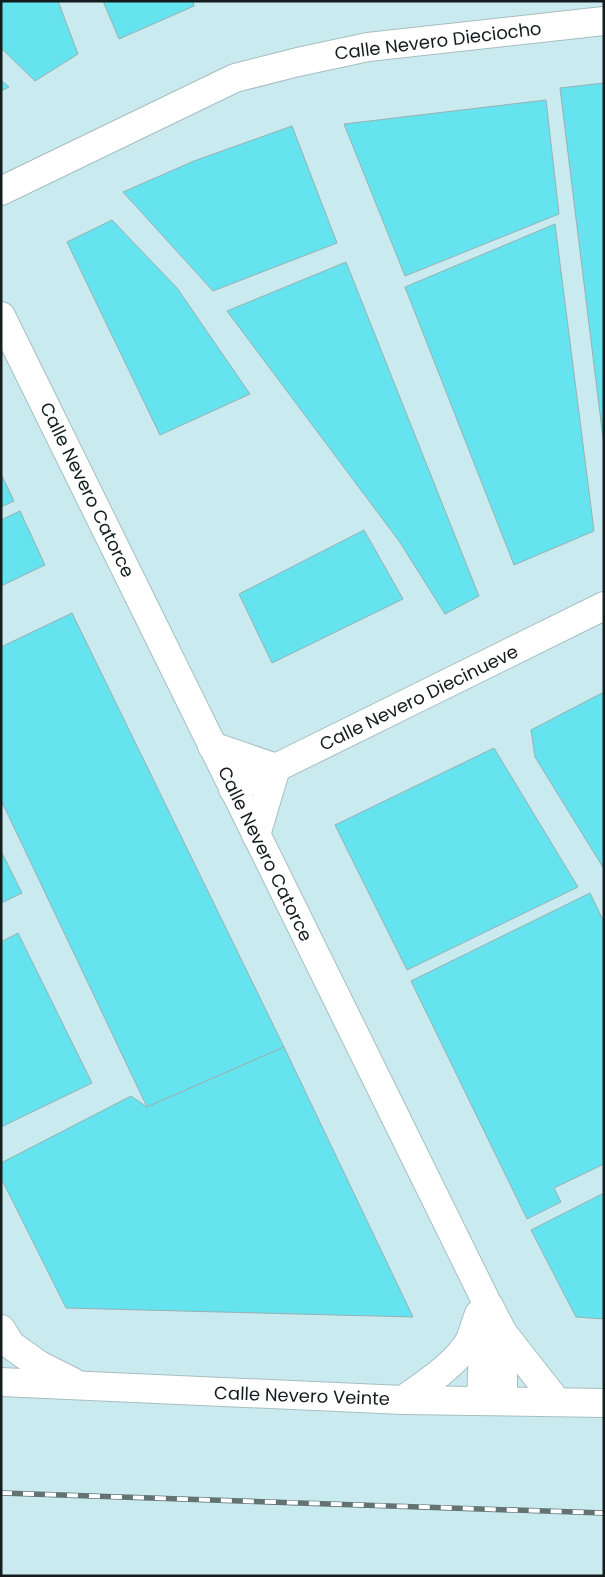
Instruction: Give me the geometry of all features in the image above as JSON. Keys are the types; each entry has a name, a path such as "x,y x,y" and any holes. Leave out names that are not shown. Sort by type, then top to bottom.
{"street":[{"name":"Calle Nevero Dieciocho","path":"6,191 235,78 368,47 604,21"},
{"name":"Calle Nevero Catorce","path":"1,316 485,1298 492,1401"},
{"name":"Calle Nevero Diecinueve","path":"234,789 604,606"},
{"path":"212,746 276,768 256,835"},
{"path":"485,1298 502,1333 557,1402"},
{"path":"404,1400 430,1381 460,1354 469,1340 485,1298"},
{"path":"1,1329 11,1345 39,1366 83,1387"},
{"path":"492,1401 502,1333"},
{"name":"Calle Nevero Veinte","path":"1,1382 404,1400 604,1403"}],"shaded area":[{"path":"1,1 604,1 604,1576 1,1576"}],"building":[{"path":"1,1 58,1 78,54 35,81 1,48"},
{"path":"103,1 193,1 194,6 119,39"},
{"path":"1,80 9,87 1,91"},
{"path":"604,83 604,446 560,88"},
{"path":"546,100 559,214 405,276 344,124"},
{"path":"292,126 337,243 213,291 123,192 194,161"},
{"path":"112,220 177,288 250,394 160,435 67,242"},
{"path":"555,224 594,531 514,565 405,287"},
{"path":"346,262 479,596 445,614 399,541 227,311"},
{"path":"1,474 14,501 1,507"},
{"path":"20,511 45,565 1,586 1,520"},
{"path":"364,530 403,599 272,663 239,594"},
{"path":"72,613 284,1047 147,1107 1,800 1,647"},
{"path":"604,692 604,869 535,757 531,730"},
{"path":"494,748 578,887 407,970 335,825"},
{"path":"1,851 22,893 1,903"},
{"path":"590,893 604,922 604,1164 554,1188 561,1202 527,1219 411,981"},
{"path":"18,933 92,1083 1,1127 1,942"},
{"path":"284,1047 413,1317 66,1308 1,1178 1,1163 131,1096 147,1107"},
{"path":"604,1193 604,1319 576,1317 531,1230"}],"railway":[{"path":"1,1493 604,1513"}]}
